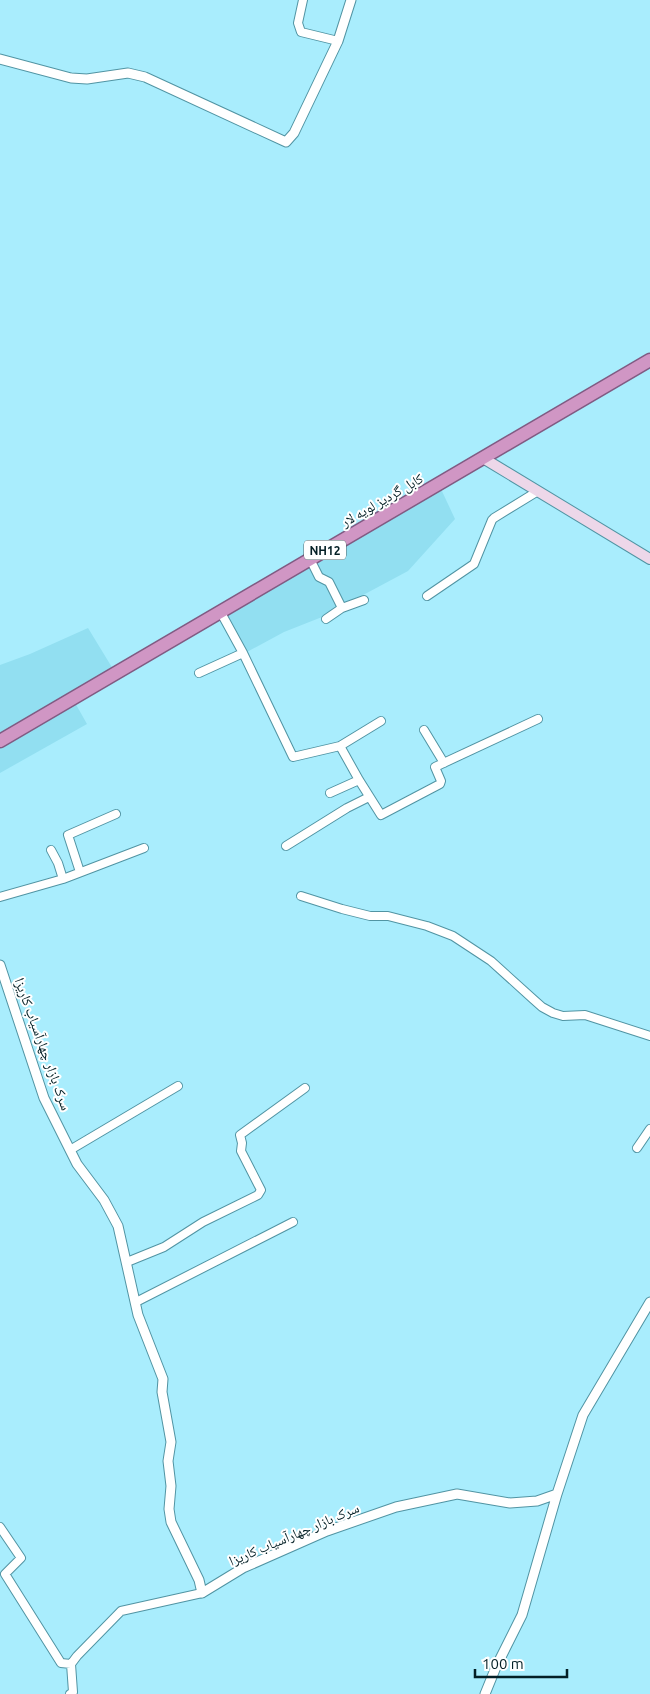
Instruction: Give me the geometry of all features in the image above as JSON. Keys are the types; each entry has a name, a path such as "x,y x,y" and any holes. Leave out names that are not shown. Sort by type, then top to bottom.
{"highway":[{"name":"کابل گردیز لویه لار","path":"0,742 650,360"}],"main road":[{"path":"483,458 650,559"}],"street":[{"path":"303,0 298,23 302,32 338,41"},
{"path":"0,59 72,78 87,79 128,73 145,77 286,142 294,133 338,41 351,0"},
{"path":"427,596 474,564 490,523 494,518 538,491"},
{"path":"310,559 319,576 329,582 342,608"},
{"path":"326,619 342,608 364,600"},
{"path":"220,611 243,653 293,757 340,746 381,721"},
{"path":"199,672 243,653"},
{"path":"340,746 381,815 440,784 441,781 434,769 538,718"},
{"path":"424,730 444,763"},
{"path":"330,793 359,780"},
{"path":"286,846 369,797"},
{"path":"80,872 68,835 116,814"},
{"path":"0,897 62,879 144,848"},
{"path":"51,850 58,863 62,879"},
{"path":"301,896 351,912 370,916 388,916 427,926 452,936 491,961 548,1010 563,1016 585,1015 650,1036"},
{"name":"سرک بازار چهارآسیاب کاریزا","path":"0,965 44,1098 77,1164 104,1200 118,1226 138,1315 163,1380 162,1392 171,1442 168,1461 171,1486 169,1509 171,1522 199,1580 202,1593 243,1568 327,1531 396,1507 456,1494 510,1503 537,1501 557,1494"},
{"path":"70,1150 178,1086"},
{"path":"127,1262 164,1248 203,1222 258,1195 261,1190 240,1151 242,1143 240,1135 305,1088"},
{"path":"637,1148 650,1129"},
{"path":"136,1302 293,1222"},
{"path":"485,1694 522,1615 557,1494 583,1415 650,1302"},
{"path":"0,1527 21,1558 5,1574 61,1663 71,1664"},
{"path":"70,1694 73,1692 71,1664 122,1612 202,1593"}],"shaded area":[{"path":"440,487 455,519 408,571 322,617 284,632 245,653 219,615"},
{"path":"88,628 113,669 0,736 0,665"},
{"path":"74,701 87,724 0,773 0,743"}]}
